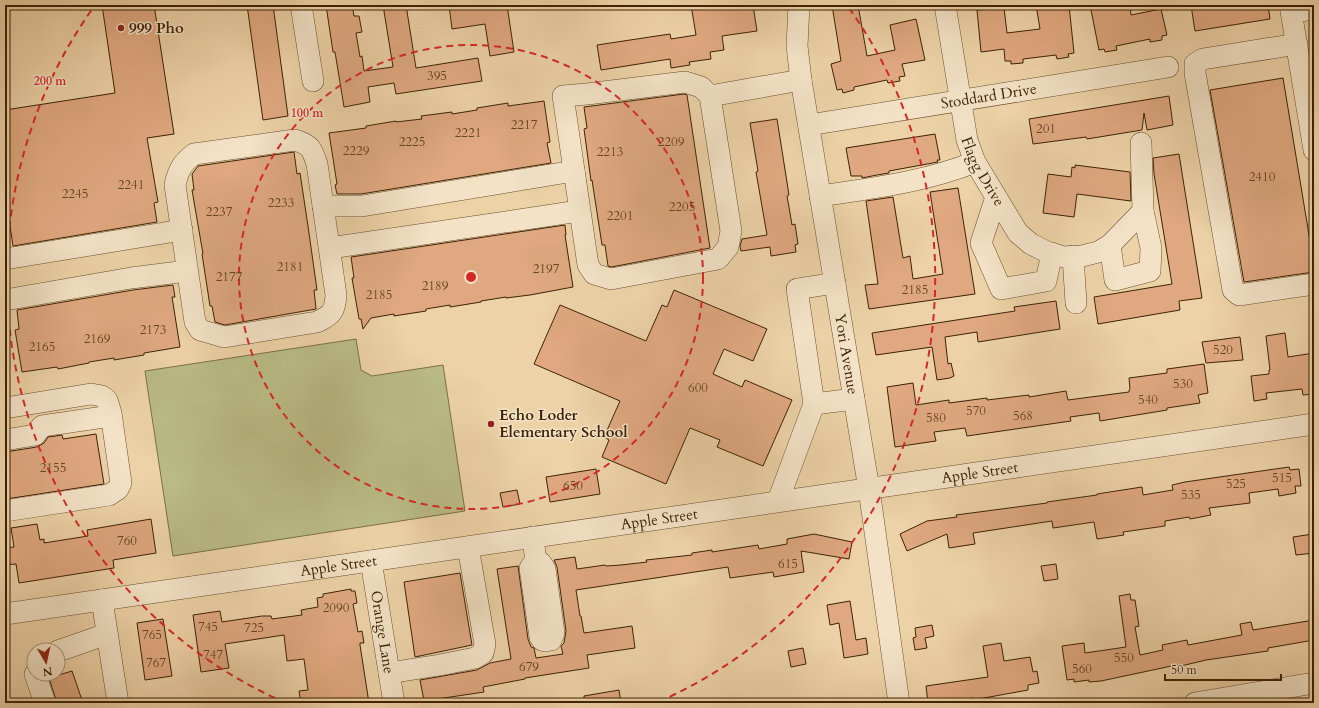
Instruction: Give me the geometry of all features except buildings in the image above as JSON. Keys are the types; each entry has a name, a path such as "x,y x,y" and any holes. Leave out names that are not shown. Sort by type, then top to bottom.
{"street":[{"path":"301,5 313,81"},
{"name":"Yori Avenue","path":"799,5 797,46 801,80 869,489 899,703"},
{"name":"Flagg Drive","path":"945,5 967,140 974,162 1018,233 1031,244 1046,252 1064,256 1082,256 1098,252 1110,245 1143,212"},
{"path":"1314,9 1291,9 1314,150"},
{"path":"1297,44 1203,59 1196,64 1195,73 1233,290 1239,295 1314,284"},
{"name":"Stoddard Drive","path":"809,125 1168,68"},
{"path":"710,96 801,80"},
{"path":"685,82 701,87 710,96 731,231 728,247 718,259 611,279 594,274 588,265 563,96 685,82"},
{"path":"295,140 305,143 312,151 317,164 323,206 336,295 335,307 329,316 317,322 224,337 200,330 195,322 175,185 178,174 184,162 194,154 295,140"},
{"path":"1110,245 1115,280 1150,272 1151,248 1143,212 1142,143"},
{"path":"820,196 905,183 937,175 974,162"},
{"path":"323,206 362,206 574,171"},
{"path":"996,197 981,243 1001,289 1046,281 1052,254"},
{"path":"330,248 579,211"},
{"path":"5,259 182,230"},
{"path":"1074,256 1076,303"},
{"path":"5,300 131,278 187,271"},
{"path":"778,501 814,404 797,289 835,283"},
{"path":"5,408 91,394 102,396 107,400 111,416 121,483 118,489 108,495 5,511"},
{"path":"814,404 854,399"},
{"path":"5,440 36,435 42,426 111,416"},
{"name":"Apple Street","path":"5,614 1314,424"},
{"path":"533,537 536,563"},
{"path":"389,672 440,666 475,658 485,650 468,547"},
{"name":"Orange Lane","path":"371,561 394,703"},
{"path":"102,600 118,703"},
{"path":"66,648 107,634"},
{"path":"38,682 45,703"},
{"path":"1195,703 1314,683"}],"green space":[{"path":"356,339 361,370 372,376 443,365 465,511 173,556 145,371"}],"place":[{"name":"999 Pho","path":"121,28"},
{"name":"Echo Loder Elementary School","path":"491,424"}]}
